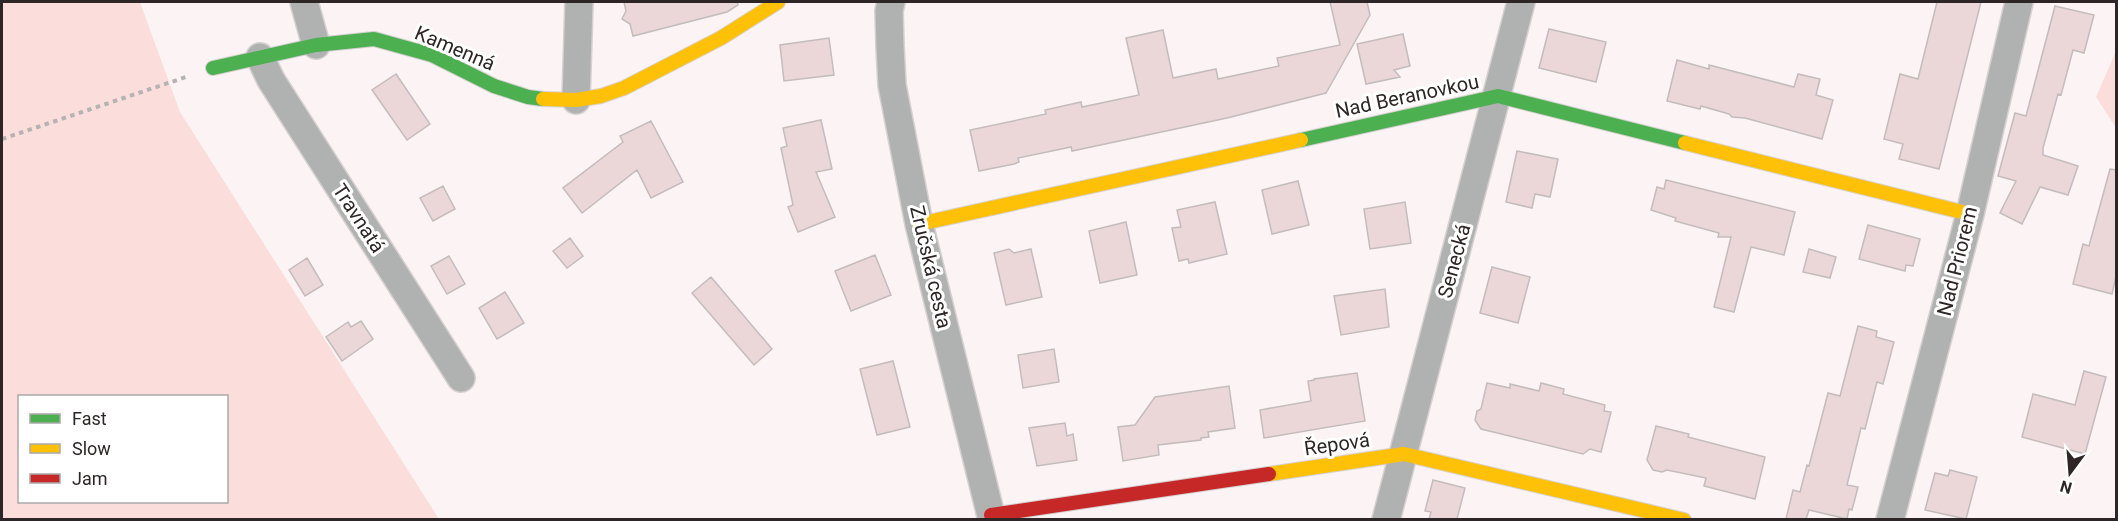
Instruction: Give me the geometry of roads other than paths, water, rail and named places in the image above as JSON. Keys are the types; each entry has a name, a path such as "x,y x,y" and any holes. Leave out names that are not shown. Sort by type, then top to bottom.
{"street":[{"path":"304,2 316,45"},
{"path":"579,2 576,100 601,96 624,88 721,38 778,2"},
{"name":"Senecká","path":"1386,519 1521,2"},
{"name":"Nad Priorem","path":"1890,519 1970,213 2019,2"},
{"name":"Zručská cesta","path":"885,5 892,85 919,224 991,517"},
{"name":"Kamenná","path":"213,68 316,45 374,39 432,55 494,86 528,97 576,100"},
{"name":"Travnatá","path":"260,57 271,80 461,378"},
{"name":"Nad Beranovkou","path":"919,224 1498,96 1970,213"},
{"name":"Řepová","path":"991,517 1404,454 1684,519"}]}
